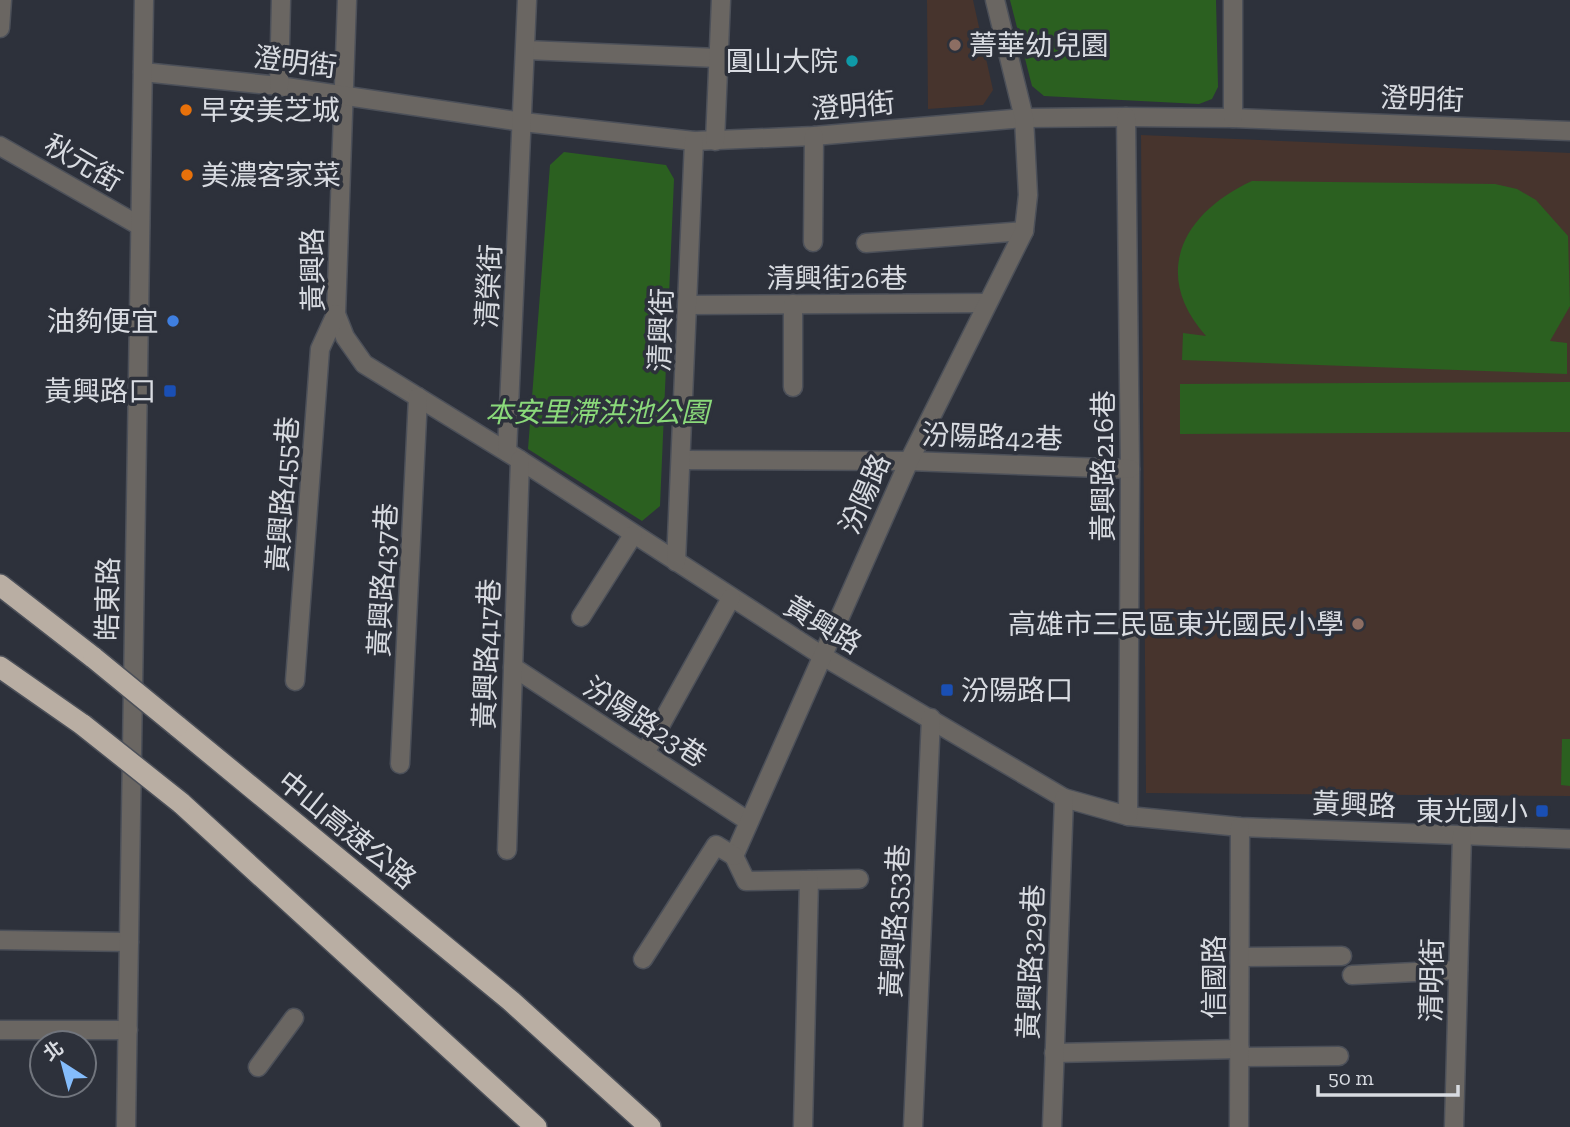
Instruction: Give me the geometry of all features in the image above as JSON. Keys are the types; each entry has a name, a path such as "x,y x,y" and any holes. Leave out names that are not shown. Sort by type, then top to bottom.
{"highway":[{"name":"中山高速公路","path":"0,585 94,658 511,1000 650,1127"},
{"path":"0,667 83,725 181,803 536,1127"}],"street":[{"path":"0,28 2,0"},
{"name":"皓東路","path":"126,1127 144,0"},
{"path":"279,86 281,0"},
{"name":"黃興路","path":"347,0 336,314 345,337 364,364 514,456 821,655 1065,799 1128,816 1240,827 1570,839"},
{"name":"清榮街","path":"514,456 527,0"},
{"path":"715,141 721,0"},
{"name":"汾陽路","path":"734,856 909,461 1024,231 1028,195 1024,118 995,0"},
{"path":"1233,0 1233,118"},
{"path":"526,50 718,58"},
{"name":"澄明街","path":"143,72 279,86 523,122 694,141 814,136 1024,118 1233,118 1570,131"},
{"name":"黃興路216巷","path":"1126,117 1130,469 1128,816"},
{"path":"813,243 814,136"},
{"name":"清興街","path":"676,562 683,460 694,141"},
{"name":"秋元街","path":"0,146 141,226"},
{"path":"866,243 1024,231"},
{"name":"清興街26巷","path":"689,305 986,303"},
{"path":"793,304 793,387"},
{"name":"黃興路455巷","path":"295,681 320,349 336,314"},
{"name":"黃興路437巷","path":"400,764 418,397"},
{"name":"黃興路417巷","path":"507,850 513,667 514,456"},
{"name":"汾陽路42巷","path":"683,460 909,461 1130,469"},
{"path":"581,617 633,535"},
{"path":"645,753 731,598"},
{"name":"汾陽路23巷","path":"513,667 748,821"},
{"name":"黃興路353巷","path":"913,1127 931,718"},
{"name":"黃興路329巷","path":"1052,1127 1065,799"},
{"name":"信國路","path":"1239,1127 1240,827"},
{"name":"清明街","path":"1454,1127 1462,835"},
{"path":"643,959 716,845 734,856 746,881 859,879"},
{"path":"803,1127 809,880"},
{"path":"0,940 129,942"},
{"path":"1240,957 1342,956"},
{"path":"1352,975 1458,970"},
{"path":"258,1068 294,1018"},
{"path":"0,1030 128,1030"},
{"path":"1054,1053 1339,1056"}],"shaded area":[{"name":"菁華幼兒園","path":"927,0 973,0 993,90 983,105 928,109"},
{"name":"高雄市三民區東光國民小學","path":"1141,135 1570,153 1570,796 1146,793"}],"green space":[{"path":"1010,0 1216,0 1218,87 1212,99 1199,104 1044,96 1032,86"},
{"name":"本安里滯洪池公園","path":"564,152 666,165 674,179 660,506 642,521 528,449 550,165"},
{"path":"1252,181 1495,184 1517,189 1536,200 1568,236 1570,306 1550,341 1567,343 1567,374 1182,360 1183,333 1206,336 1189,313 1180,290 1178,267 1182,246 1208,209"},
{"path":"1570,382 1570,432 1180,434 1180,384"},
{"path":"1562,739 1570,739 1570,786 1561,785"}],"place":[{"name":"菁華幼兒園","path":"955,45"},
{"name":"圓山大院","path":"852,61"},
{"name":"早安美芝城","path":"186,110"},
{"name":"美濃客家菜","path":"187,175"},
{"name":"油夠便宜","path":"173,321"},
{"name":"黃興路口","path":"170,391"},
{"name":"高雄市三民區東光國民小學","path":"1358,624"},
{"name":"汾陽路口","path":"947,690"},
{"name":"東光國小","path":"1542,811"}]}
